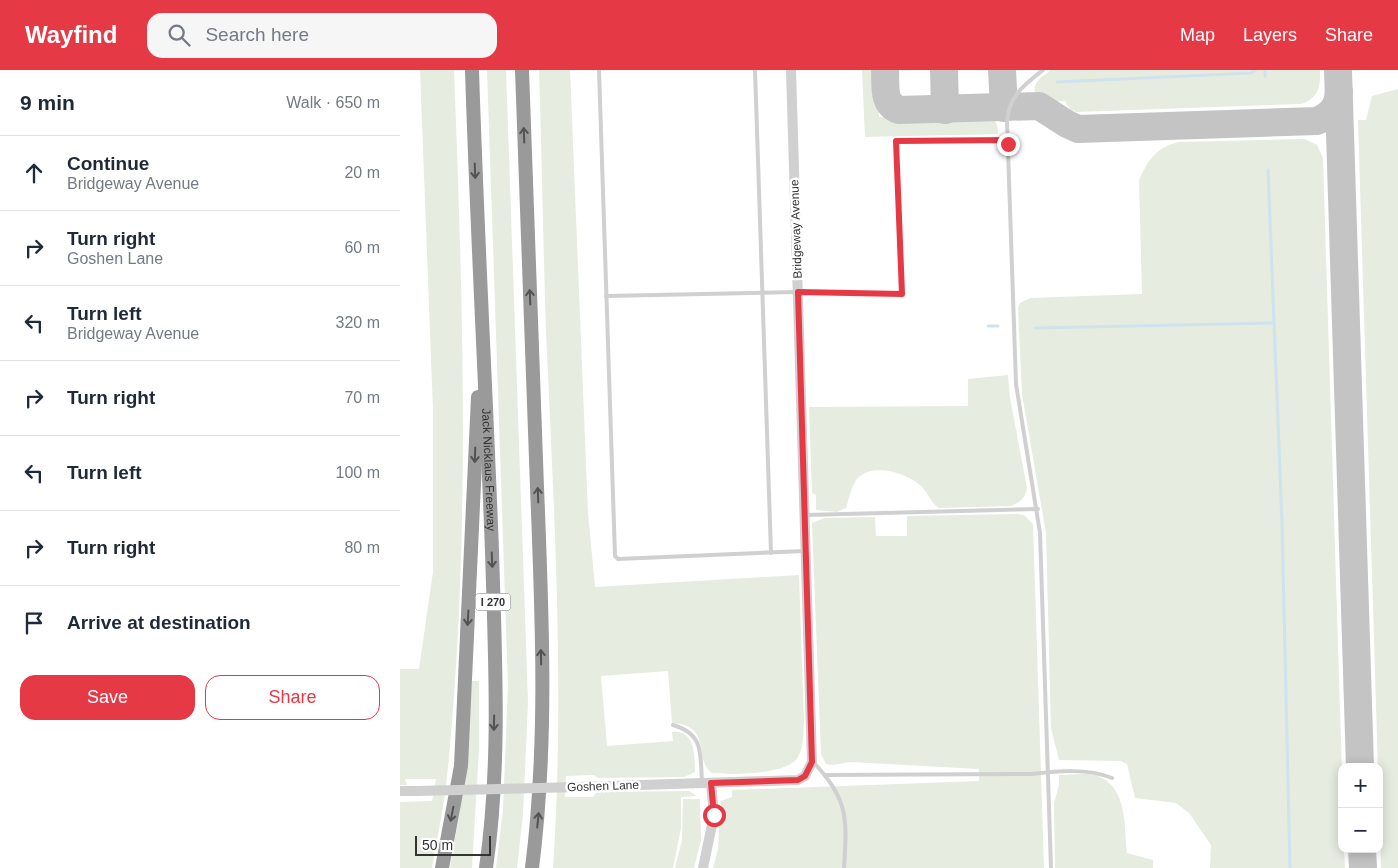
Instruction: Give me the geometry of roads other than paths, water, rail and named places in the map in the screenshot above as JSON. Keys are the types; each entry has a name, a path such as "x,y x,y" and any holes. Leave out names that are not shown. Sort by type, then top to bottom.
{"highway":[{"name":"Jack Nicklaus Freeway","path":"472,70 482,337 490,478 495,658 493,789 486,868"},
{"path":"522,70 540,550 541,788 532,868"},
{"path":"442,868 461,766 482,337"}],"street":[{"name":"Bridgeway Avenue","path":"791,70 812,762 805,776"},
{"name":"Goshen Lane","path":"400,791 789,781 805,776"},
{"path":"703,868 714,815 706,783"}],"lane":[{"path":"599,70 615,556 618,558 807,551"},
{"path":"755,70 764,293 771,553"},
{"path":"1043,70 1023,86 1008,108 1008,140 1016,384 1038,509 1051,868"},
{"path":"606,296 798,292 902,294 896,141 1008,140"},
{"path":"806,515 1038,509"},
{"path":"673,726 688,729 696,738 706,783"},
{"path":"812,762 825,775 842,801 846,826 844,868"},
{"path":"825,775 1098,772 1112,778"}],"waterway":[{"path":"1057,82 1251,73 1255,70"},
{"path":"1265,70 1265,76"},
{"path":"1268,170 1282,523 1290,868"},
{"path":"1035,328 1273,323"},
{"path":"988,326 998,326"}]}
